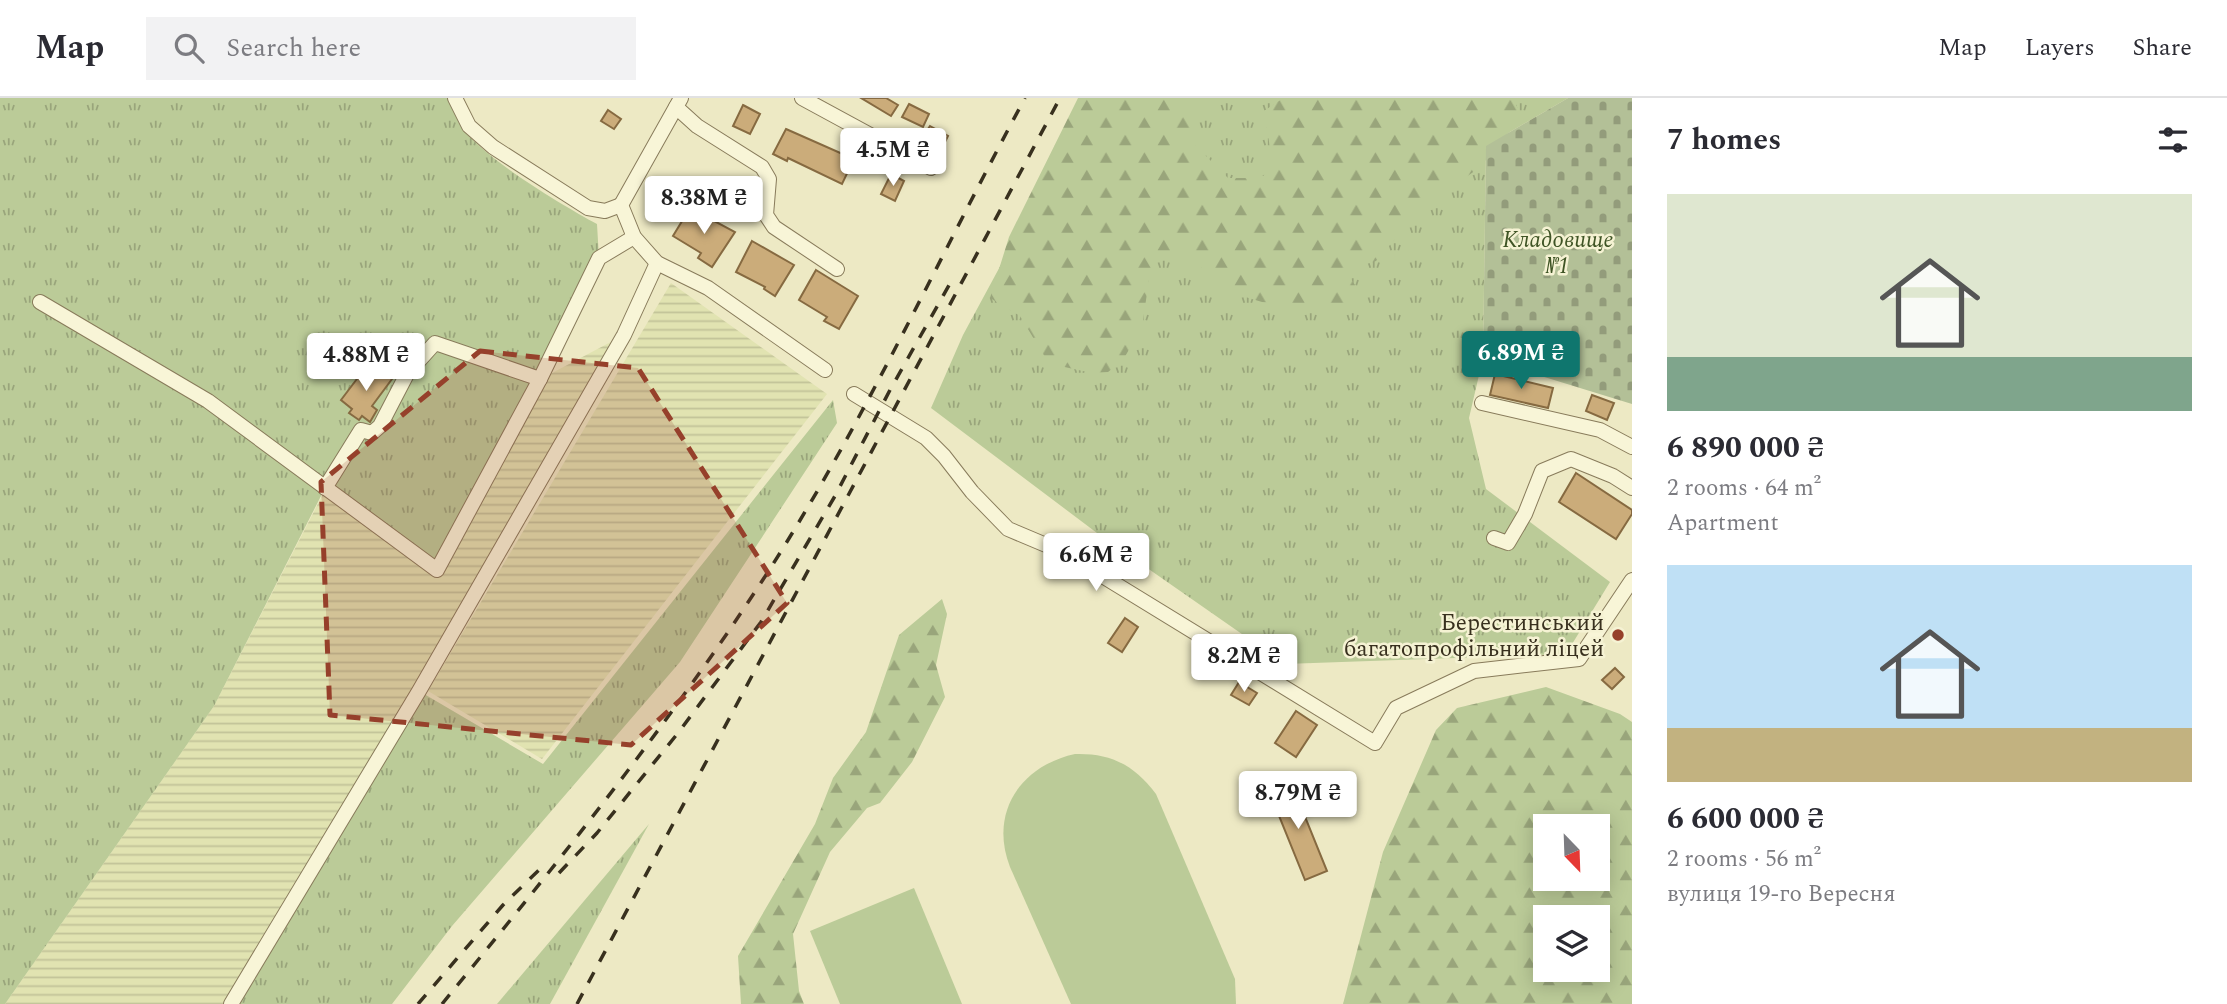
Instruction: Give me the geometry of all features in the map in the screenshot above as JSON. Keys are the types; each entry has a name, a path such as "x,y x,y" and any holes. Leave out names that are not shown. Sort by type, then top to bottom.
{"street":[{"path":"455,98 469,126 493,147 588,208 605,211 621,205 678,102 698,126 762,167 769,179 766,215 774,228 837,269"},
{"path":"802,98 931,168"},
{"path":"621,205 634,237 657,263 708,288 825,370"},
{"path":"40,302 208,401 437,570 540,379 599,258 634,237"},
{"path":"231,1004 419,691 624,335 657,263"},
{"path":"325,488 361,430 372,432 380,426 407,374 435,343 540,379"},
{"path":"854,394 926,438 1008,529 1065,553 1375,743 1396,708 1474,671 1579,659 1632,580"},
{"path":"1482,403 1600,430 1632,447"},
{"path":"1494,538 1508,543 1525,514 1542,471 1571,459 1613,476 1632,488"}],"highlighted area":[{"path":"480,351 638,368 787,603 631,745 330,715 321,482"}],"green space":[{"path":"0,98 448,98 459,123 484,150 522,179 597,224 599,258 437,570 322,494 214,706 5,1004 0,1004"},
{"path":"1078,98 1192,98 1194,144 1228,178 1261,178 1273,166 1264,111 1283,98 1512,98 1519,110 1509,132 1479,168 1423,207 1376,261 1345,271 1355,285 1351,302 1333,308 1262,302 1229,292 1190,258 1174,253 1159,257 1150,273 1142,327 1123,360 1108,372 1092,373 1060,366 1045,357 1020,316 990,298 1009,237"},
{"path":"1091,98 1568,98 1486,146 1483,358 1469,418 1486,489 1610,582 1566,654 1285,664 1097,533 931,408 963,335"},
{"name":"Кладовище №1","path":"1568,98 1632,98 1632,404 1483,358 1486,146"},
{"path":"671,283 827,394 542,759 428,691"},
{"path":"624,335 231,1004 5,1004 214,706 323,494"},
{"path":"833,400 837,423 680,662 452,926 392,1004 231,1004 419,691 543,764"},
{"path":"942,599 947,614 936,665 945,697 912,762 880,803 867,808 830,852 793,934 799,991 804,1004 741,1004 738,956 815,824 833,778 866,732 899,635"},
{"path":"1546,687 1620,714 1632,722 1632,1004 1343,1004 1383,852 1436,730 1457,708"},
{"path":"1075,754 1100,756 1121,763 1139,775 1156,794 1235,979 1236,1004 1071,1004 1010,867 1004,828 1014,795 1025,781 1039,769"},
{"path":"649,824 550,1004 497,1004"},
{"path":"914,888 962,1004 840,1004 810,931"}],"building":[{"path":"861,98 886,98 898,105 891,116"},
{"path":"909,104 929,114 923,127 902,117"},
{"path":"743,105 760,114 750,134 733,126"},
{"path":"608,110 621,119 614,129 601,121"},
{"path":"930,126 948,136 943,146 924,135"},
{"path":"786,129 854,159 842,184 788,158 787,161 773,154"},
{"path":"891,174 904,181 895,201 881,194"},
{"path":"690,208 735,232 712,267 698,258 701,253 673,236"},
{"path":"752,241 794,265 775,296 764,289 765,287 736,272"},
{"path":"816,270 858,296 839,329 824,321 827,317 799,300"},
{"path":"369,363 392,379 372,406 377,410 370,422 362,416 359,420 349,413 352,409 341,400"},
{"path":"1495,374 1553,388 1548,408 1490,395"},
{"path":"1592,395 1614,403 1607,420 1586,411"},
{"path":"1576,473 1632,510 1616,539 1559,502"},
{"path":"1125,618 1138,627 1122,652 1108,643"},
{"path":"1615,668 1624,677 1612,689 1602,680"},
{"path":"1239,682 1257,693 1249,705 1231,695"},
{"path":"1296,711 1317,725 1296,757 1275,743"},
{"path":"1291,782 1327,871 1305,880 1269,791"}],"railway":[{"path":"442,1004 569,847 650,740 766,575 836,459 1025,98"},
{"path":"577,1004 1060,98"},
{"path":"559,873 597,833 678,733 761,622 835,496 890,390 952,280"},
{"path":"418,1004 503,905 541,868"}],"place":[{"name":"Берестинський багатопрофільний ліцей","path":"1618,635"}]}
